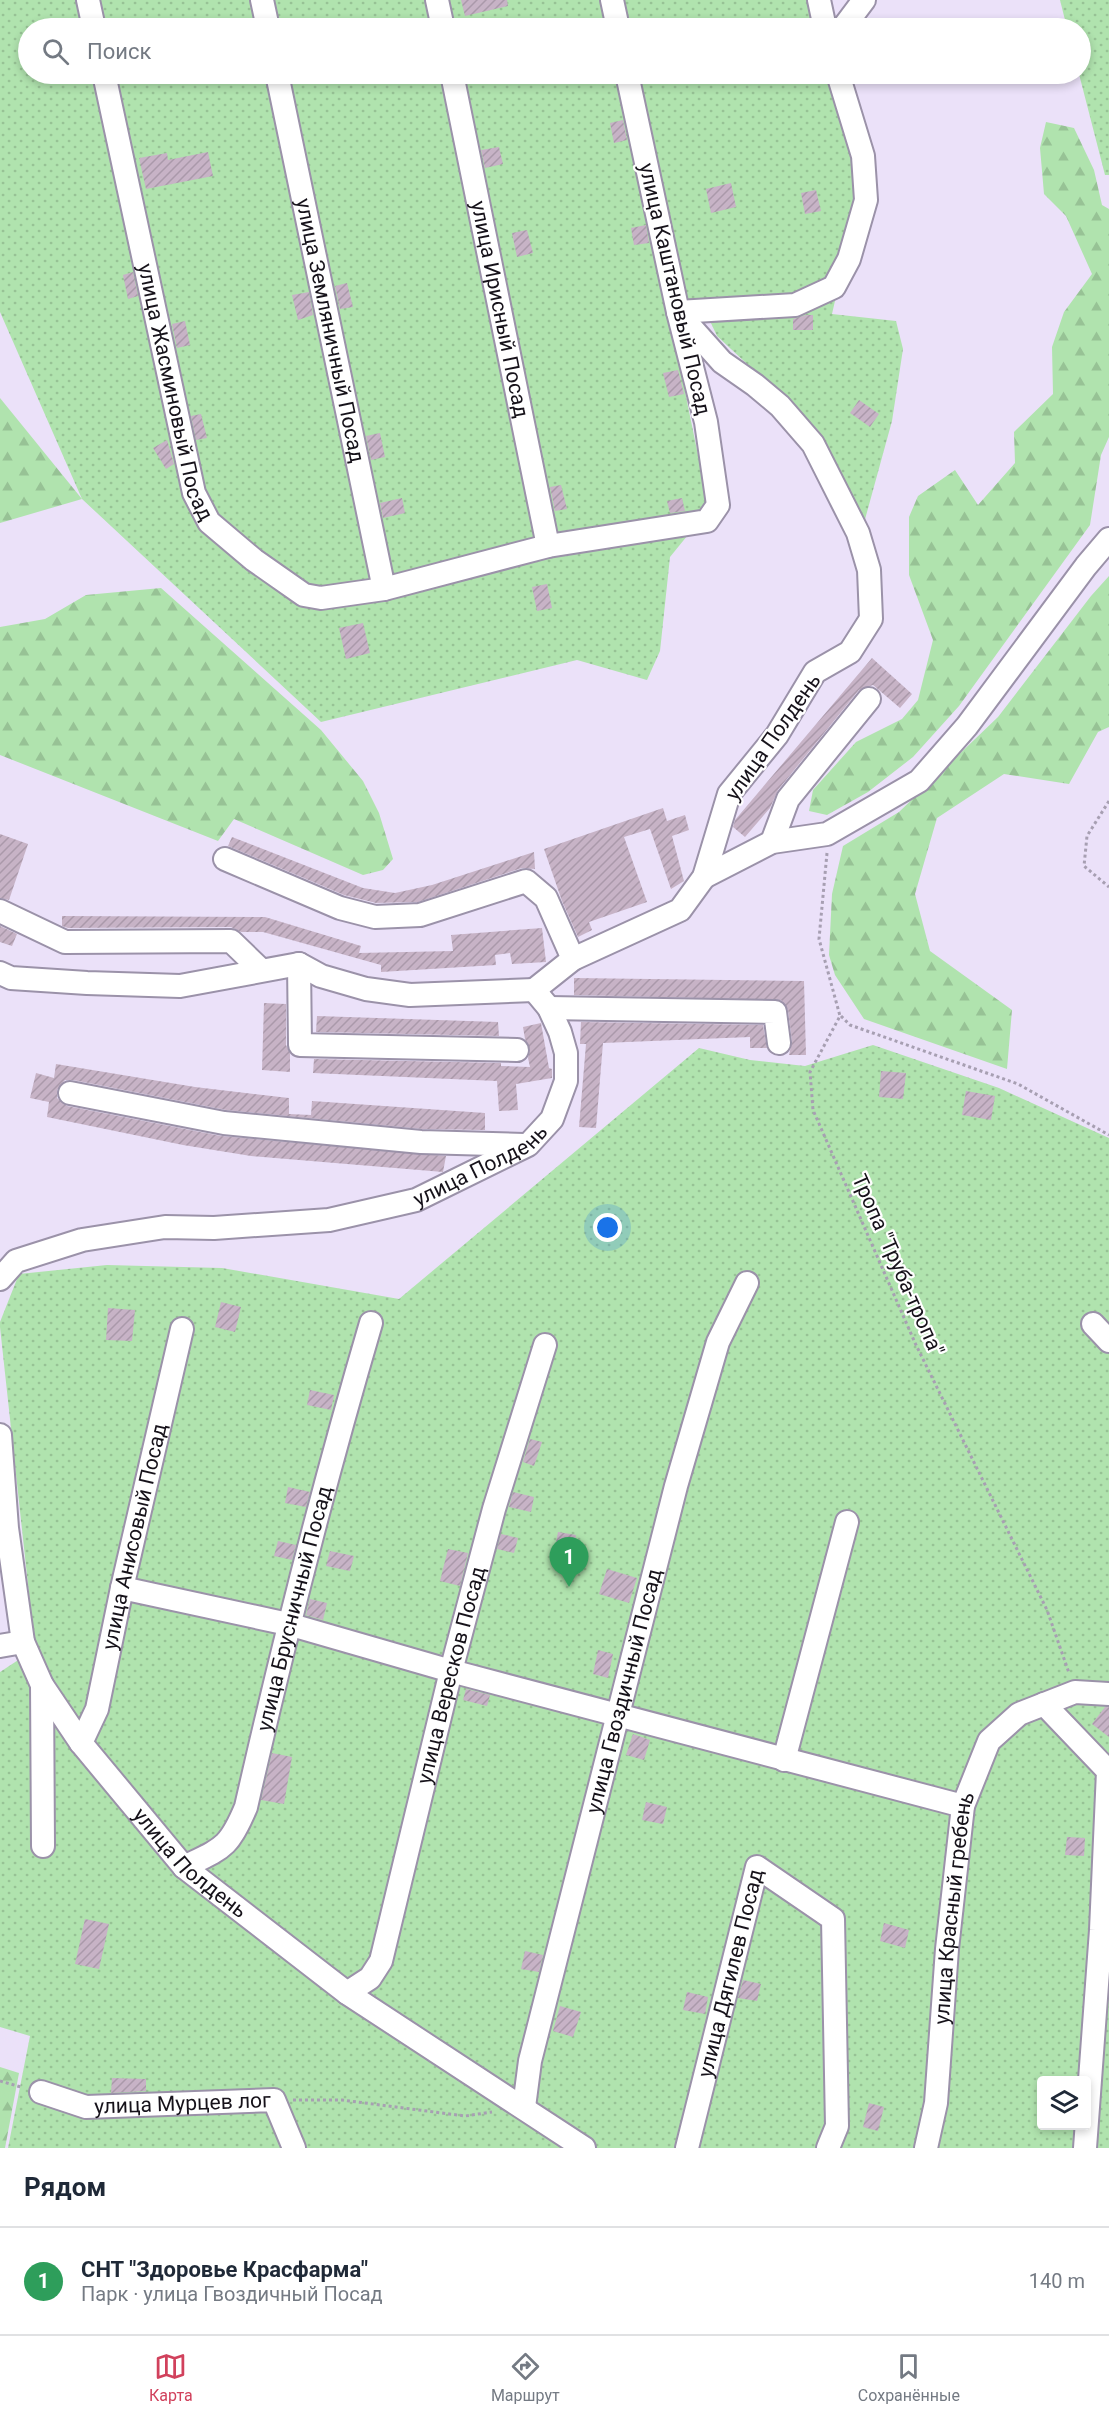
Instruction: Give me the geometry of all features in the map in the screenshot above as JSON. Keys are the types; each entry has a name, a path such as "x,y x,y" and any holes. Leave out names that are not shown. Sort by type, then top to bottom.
{"street":[{"path":"88,0 92,18"},
{"path":"262,0 266,18"},
{"path":"437,0 441,18"},
{"path":"612,0 616,18"},
{"path":"819,0 823,18"},
{"path":"850,18 864,0"},
{"name":"улица Жасминовый Посад","path":"106,84 194,493 209,522 254,560 304,595 321,598 384,589 548,546 707,521 718,505"},
{"name":"улица Земляничный Посад","path":"279,84 384,589"},
{"name":"улица Ирисный Посад","path":"454,84 548,546"},
{"name":"улица Каштановый Посад","path":"629,84 678,312 706,422 718,505"},
{"path":"678,312 795,304 834,287 849,259 866,200 863,156 841,84"},
{"name":"улица Полдень","path":"0,1278 8,1257 82,1240 165,1227 214,1228 329,1220 416,1200 528,1145 552,1119 566,1081 566,1053 549,1008 534,990 573,959 680,910 704,877 729,794 777,735 815,672 849,652 871,619 869,570 858,533 813,444 780,406 722,362 678,312"},
{"path":"704,877 772,842 827,834 919,781 967,726 1086,566 1109,539"},
{"path":"772,842 788,799 869,699"},
{"path":"225,859 340,908 375,917 420,915 526,881 546,898 573,959"},
{"path":"0,911 65,942 231,941 261,970"},
{"path":"299,964 300,1044 517,1050"},
{"path":"0,973 10,978 180,986 299,964 321,976 366,989 410,995 534,990"},
{"path":"549,1008 775,1012 779,1043"},
{"path":"70,1093 247,1125 421,1142 528,1145"},
{"name":"улица Гвоздичный Посад","path":"524,2107 530,2061 676,1486 718,1342 747,1283"},
{"name":"улица Брусничный Посад","path":"184,1867 219,1850 234,1836 246,1807 288,1624 332,1456 371,1323"},
{"path":"1093,1324 1109,1341"},
{"name":"улица Анисовый Посад","path":"81,1743 97,1709 122,1588 182,1329"},
{"name":"улица Вересков Посад","path":"347,1993 370,1978 381,1961 451,1671 494,1509 545,1345"},
{"name":"улица Полдень","path":"0,1435 7,1528 23,1642 42,1685 81,1743 184,1867 347,1993 584,2148"},
{"path":"784,1760 847,1522"},
{"path":"122,1588 288,1624 451,1671 963,1806"},
{"path":"0,1646 23,1642"},
{"path":"42,1685 43,1846"},
{"path":"1075,1692 1109,1694"},
{"name":"улица Красный гребень","path":"926,2148 936,2103 947,1949 963,1806 989,1741 1019,1714 1075,1692"},
{"path":"1044,1704 1109,1771 1101,1930 1085,2148"},
{"name":"улица Дягилев Посад","path":"687,2148 757,1867 833,1919 837,2126 828,2148"},
{"name":"улица Мурцев лог","path":"41,2092 86,2107 274,2100 294,2148"}],"path":[{"path":"1109,801 1087,836 1084,866 1109,887"},
{"path":"827,834 826,873 819,939 840,1016 849,1025 1018,1084 1109,1135"},
{"name":"Тропа \"Труба-тропа\"","path":"840,1016 810,1072 813,1110 916,1345 1047,1610 1075,1692"},
{"path":"274,2100 342,2100 465,2116 524,2107"}],"green space":[{"path":"0,0 810,0 814,18 18,18 18,84 830,84 854,161 856,209 832,314 896,321 903,349 892,421 864,523 818,430 717,336 710,321 672,328 709,509 670,557 660,651 647,680 577,660 321,722 82,499 0,312"},
{"path":"1060,0 1109,0 1109,175 1105,175 1082,84 1091,84 1091,18 1064,18"},
{"path":"1046,122 1074,128 1094,170 1102,205 1109,209 1109,437 1101,455 1090,525 959,706 913,757 868,792 827,815 809,811 813,790 856,742 902,719 918,700 933,640 909,575 909,517 918,496 955,470 978,505 1015,463 1014,432 1053,394 1052,347 1064,312 1092,274 1066,216 1044,194 1040,148"},
{"path":"0,398 82,499 0,523"},
{"path":"1109,576 1109,727 1098,732 1069,784 1004,774 937,818 915,894 930,951 1012,1010 1007,1069 864,1019 835,975 829,955 832,894 843,846 899,812 998,717"},
{"path":"161,588 321,730 363,781 379,813 393,859 383,870 363,875 234,819 218,841 0,755 0,627 45,619 86,595"},
{"path":"873,1045 999,1088 1109,1138 1109,2148 8,2148 30,2036 0,2027 0,1672 35,1649 0,1327 19,1274 107,1265 222,1268 399,1299 699,1048 750,1060 805,1066"},
{"path":"0,2067 19,2073 5,2148 0,2148"}],"building":[{"path":"461,0 507,0 508,6 465,16"},
{"path":"623,120 627,140 614,143 610,123"},
{"path":"499,147 503,164 485,168 481,150"},
{"path":"208,152 213,176 146,189 139,158 167,153 168,160"},
{"path":"731,183 736,207 711,213 706,189"},
{"path":"816,190 821,211 805,214 801,193"},
{"path":"646,225 649,243 634,245 631,228"},
{"path":"527,230 533,253 517,257 512,233"},
{"path":"133,272 138,296 128,299 123,275"},
{"path":"347,283 353,307 340,309 335,286"},
{"path":"309,292 313,315 298,320 292,295"},
{"path":"813,315 813,330 793,330 793,319"},
{"path":"185,321 190,345 177,348 172,324"},
{"path":"678,370 684,394 669,397 663,373"},
{"path":"859,400 879,414 870,427 850,413"},
{"path":"201,414 207,438 196,440 191,416"},
{"path":"380,433 385,457 371,460 366,436"},
{"path":"167,440 174,464 166,469 153,448"},
{"path":"561,485 567,509 555,511 550,487"},
{"path":"402,498 405,513 383,518 380,503"},
{"path":"682,498 685,511 670,513 667,501"},
{"path":"547,584 552,608 537,611 532,587"},
{"path":"363,623 370,653 346,659 339,628"},
{"path":"872,658 912,694 900,708 873,685 859,690 778,790 770,808 745,837 733,827 735,820"},
{"path":"663,808 667,821 685,815 689,830 672,836 684,881 671,889 650,829 624,837 647,902 589,922 592,930 578,937 562,901 544,849"},
{"path":"0,834 28,844 9,900 0,898"},
{"path":"232,837 363,888 395,893 432,885 534,852 535,869 522,868 418,902 376,903 344,895 228,846"},
{"path":"62,916 265,917 361,946 359,953 453,951 451,935 542,928 546,962 512,964 510,953 495,955 496,965 381,972 381,965 263,932 241,932 231,927 68,928 62,926"},
{"path":"0,926 17,934 12,946 0,942"},
{"path":"574,978 804,981 806,1055 789,1055 792,1041 788,1010 781,1000 574,995"},
{"path":"264,1003 286,1004 286,1045 290,1053 290,1072 262,1070"},
{"path":"317,1016 498,1022 499,1036 316,1032"},
{"path":"581,1022 763,1025 767,1048 750,1048 750,1037 603,1043 596,1128 579,1127 586,1044 580,1044"},
{"path":"541,1023 552,1078 516,1084 518,1110 499,1111 497,1081 313,1073 314,1059 501,1063 501,1066 530,1067 528,1058 530,1050 523,1027"},
{"path":"56,1064 195,1087 289,1098 289,1114 311,1115 312,1101 485,1113 485,1130 422,1129 226,1110 73,1080 65,1080 57,1090 57,1098 67,1106 221,1136 446,1156 443,1172 251,1156 183,1145 47,1117 49,1102 30,1098 36,1073 54,1078"},
{"path":"881,1071 906,1073 903,1099 879,1097"},
{"path":"966,1091 995,1096 991,1120 962,1115"},
{"path":"221,1302 241,1307 235,1332 215,1327"},
{"path":"108,1308 135,1310 132,1341 106,1340"},
{"path":"310,1390 334,1395 331,1410 307,1405"},
{"path":"530,1439 542,1442 534,1466 523,1462"},
{"path":"288,1487 310,1492 306,1507 285,1503"},
{"path":"513,1492 534,1497 531,1512 509,1507"},
{"path":"558,1532 576,1535 573,1550 555,1547"},
{"path":"501,1534 518,1538 514,1553 497,1549"},
{"path":"278,1541 296,1545 292,1560 274,1556"},
{"path":"448,1549 468,1553 460,1586 440,1581"},
{"path":"330,1551 354,1556 350,1571 326,1566"},
{"path":"607,1569 637,1578 629,1603 599,1594"},
{"path":"310,1599 327,1603 323,1620 306,1615"},
{"path":"598,1650 613,1654 608,1678 593,1674"},
{"path":"466,1689 490,1695 487,1706 463,1700"},
{"path":"1105,1707 1109,1707 1109,1737 1092,1724"},
{"path":"633,1734 650,1740 644,1760 626,1755"},
{"path":"272,1753 292,1757 284,1804 261,1800"},
{"path":"646,1802 667,1807 663,1824 642,1820"},
{"path":"1067,1837 1085,1838 1084,1856 1065,1855"},
{"path":"85,1919 109,1924 99,1969 75,1964"},
{"path":"884,1923 909,1930 905,1948 880,1941"},
{"path":"525,1951 543,1955 539,1972 521,1969"},
{"path":"743,1980 761,1984 757,2001 738,1998"},
{"path":"687,1992 708,1997 705,2014 683,2010"},
{"path":"560,2006 581,2012 573,2037 553,2031"},
{"path":"112,2078 146,2079 146,2091 111,2093"},
{"path":"869,2103 884,2107 878,2131 863,2127"}],"place":[{"name":"СНТ \"Здоровье Красфарма\"","path":"569,1587"}]}
